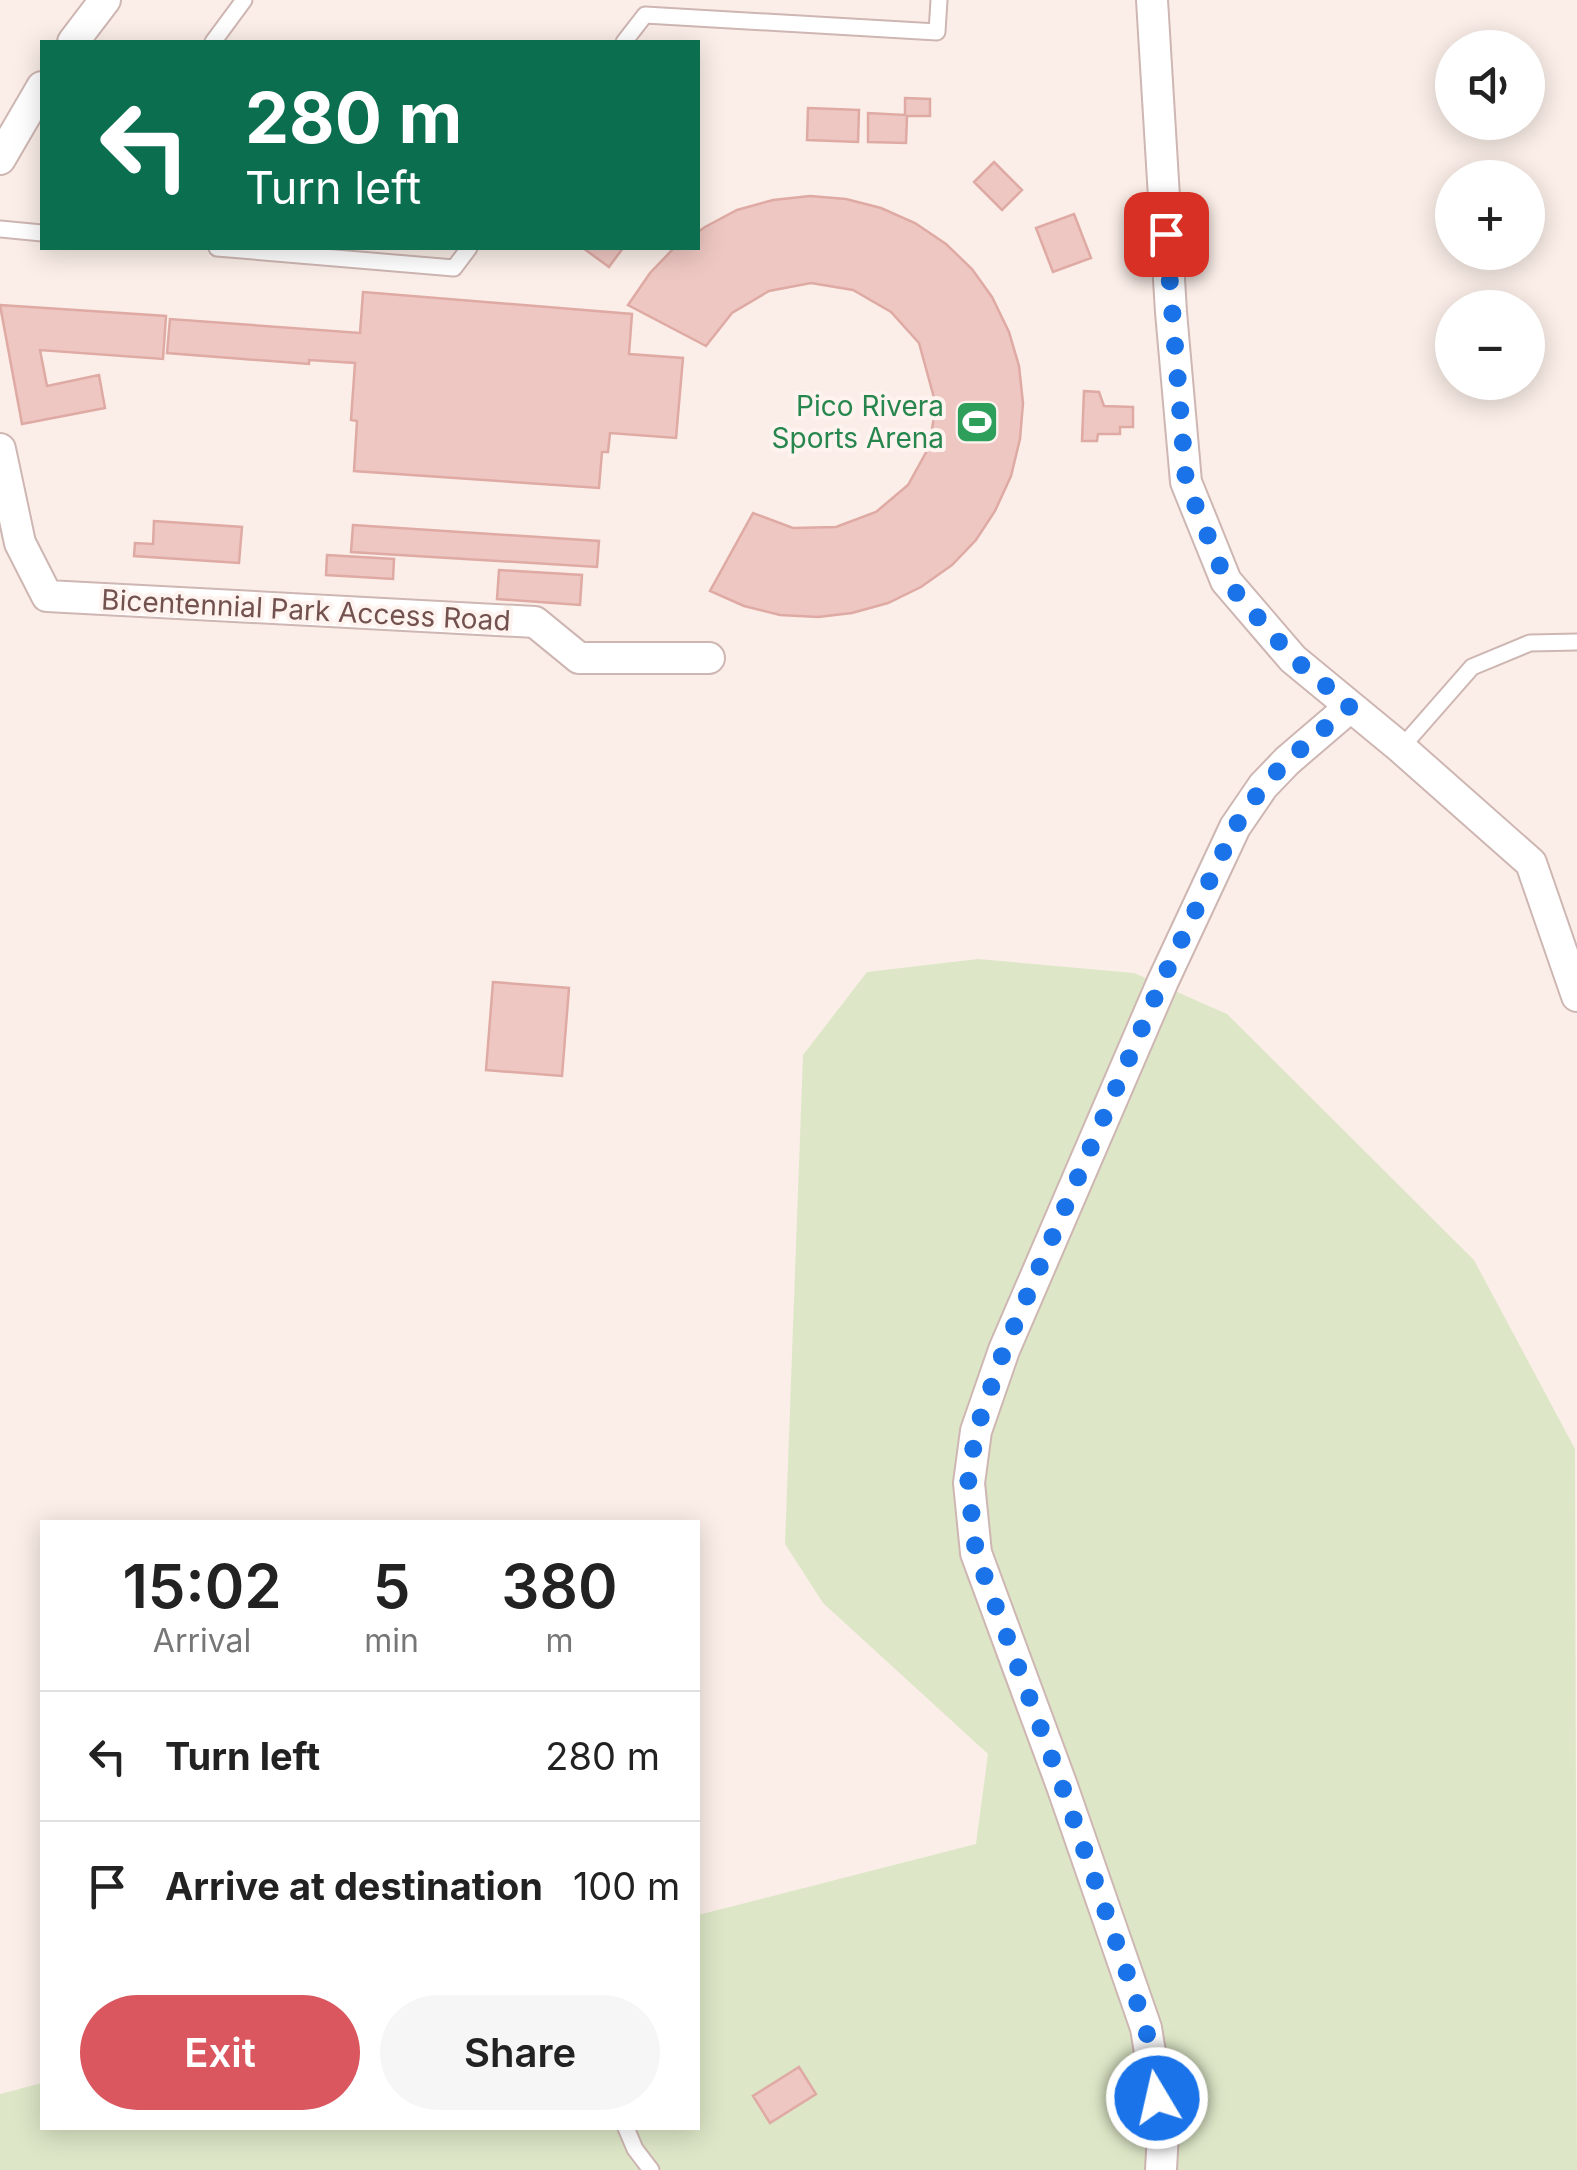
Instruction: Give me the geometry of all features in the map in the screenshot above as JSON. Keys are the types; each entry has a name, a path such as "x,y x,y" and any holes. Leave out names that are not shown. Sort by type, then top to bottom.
{"street":[{"path":"75,40 104,0"},
{"path":"1152,0 1171,312 1186,482 1226,581 1294,659 1530,863 1577,996"},
{"path":"0,159 40,91"},
{"name":"Bicentennial Park Access Road","path":"0,449 20,543 47,596 535,622 579,658 709,658"},
{"path":"1161,2170 1163,2132 1146,2028 976,1553 968,1483 976,1431 1004,1350 1162,981 1235,827 1275,774 1350,706"}],"lane":[{"path":"214,40 244,0"},
{"path":"625,40 641,7 937,32 939,0"},
{"path":"0,229 40,232"},
{"path":"241,250 454,268 468,250"},
{"path":"1401,748 1472,667 1530,643 1577,642"},
{"path":"627,2130 650,2170"}],"green space":[{"path":"978,959 1134,973 1227,1014 1474,1260 1575,1449 1577,2170 0,2170 0,2094 40,2084 40,2130 700,2130 700,1914 976,1844 988,1754 823,1603 785,1544 803,1055 867,972"}],"building":[{"path":"905,98 930,99 930,116 907,116 906,143 868,142 868,113 905,115"},
{"path":"808,108 859,110 858,142 807,140"},
{"path":"994,162 1022,190 1002,210 974,182"},
{"name":"Pico Rivera Sports Arena","path":"810,196 846,199 915,223 946,244 972,269 992,297 1009,332 1019,366 1023,403 1011,476 976,540 952,565 921,587 888,603 852,613 818,617 780,615 744,606 710,591 753,513 793,528 836,527 876,512 908,485 929,447 936,405 919,343 891,312 853,290 811,283 769,291 732,313 706,346 628,305 672,250 700,250 700,231 705,227 737,210 773,200"},
{"path":"1074,214 1091,258 1053,272 1036,228"},
{"path":"586,250 622,250 609,267"},
{"path":"363,292 632,314 629,354 683,358 676,438 610,433 608,452 602,452 599,488 354,471 357,421 351,420 355,363 309,360 309,364 167,353 170,319 360,333"},
{"path":"0,305 166,316 163,359 40,350 47,386 99,375 105,408 22,424"},
{"path":"1084,391 1099,392 1104,406 1133,407 1133,427 1120,427 1120,434 1098,434 1097,441 1082,441"},
{"path":"154,521 242,527 239,563 134,556 135,543 153,544"},
{"path":"353,525 599,541 597,567 351,552"},
{"path":"327,555 394,559 393,579 326,575"},
{"path":"499,570 582,575 580,605 497,599"},
{"path":"493,982 569,988 562,1076 486,1070"},
{"path":"799,2067 816,2094 770,2123 753,2096"}],"place":[{"name":"Pico Rivera Sports Arena","path":"977,422"}],"route":[{"path":"1157,2098 1146,2028 976,1553 968,1483 976,1431 1004,1350 1162,981 1235,827 1263,786 1350,706 1294,659 1226,581 1186,482 1166,234"}]}
